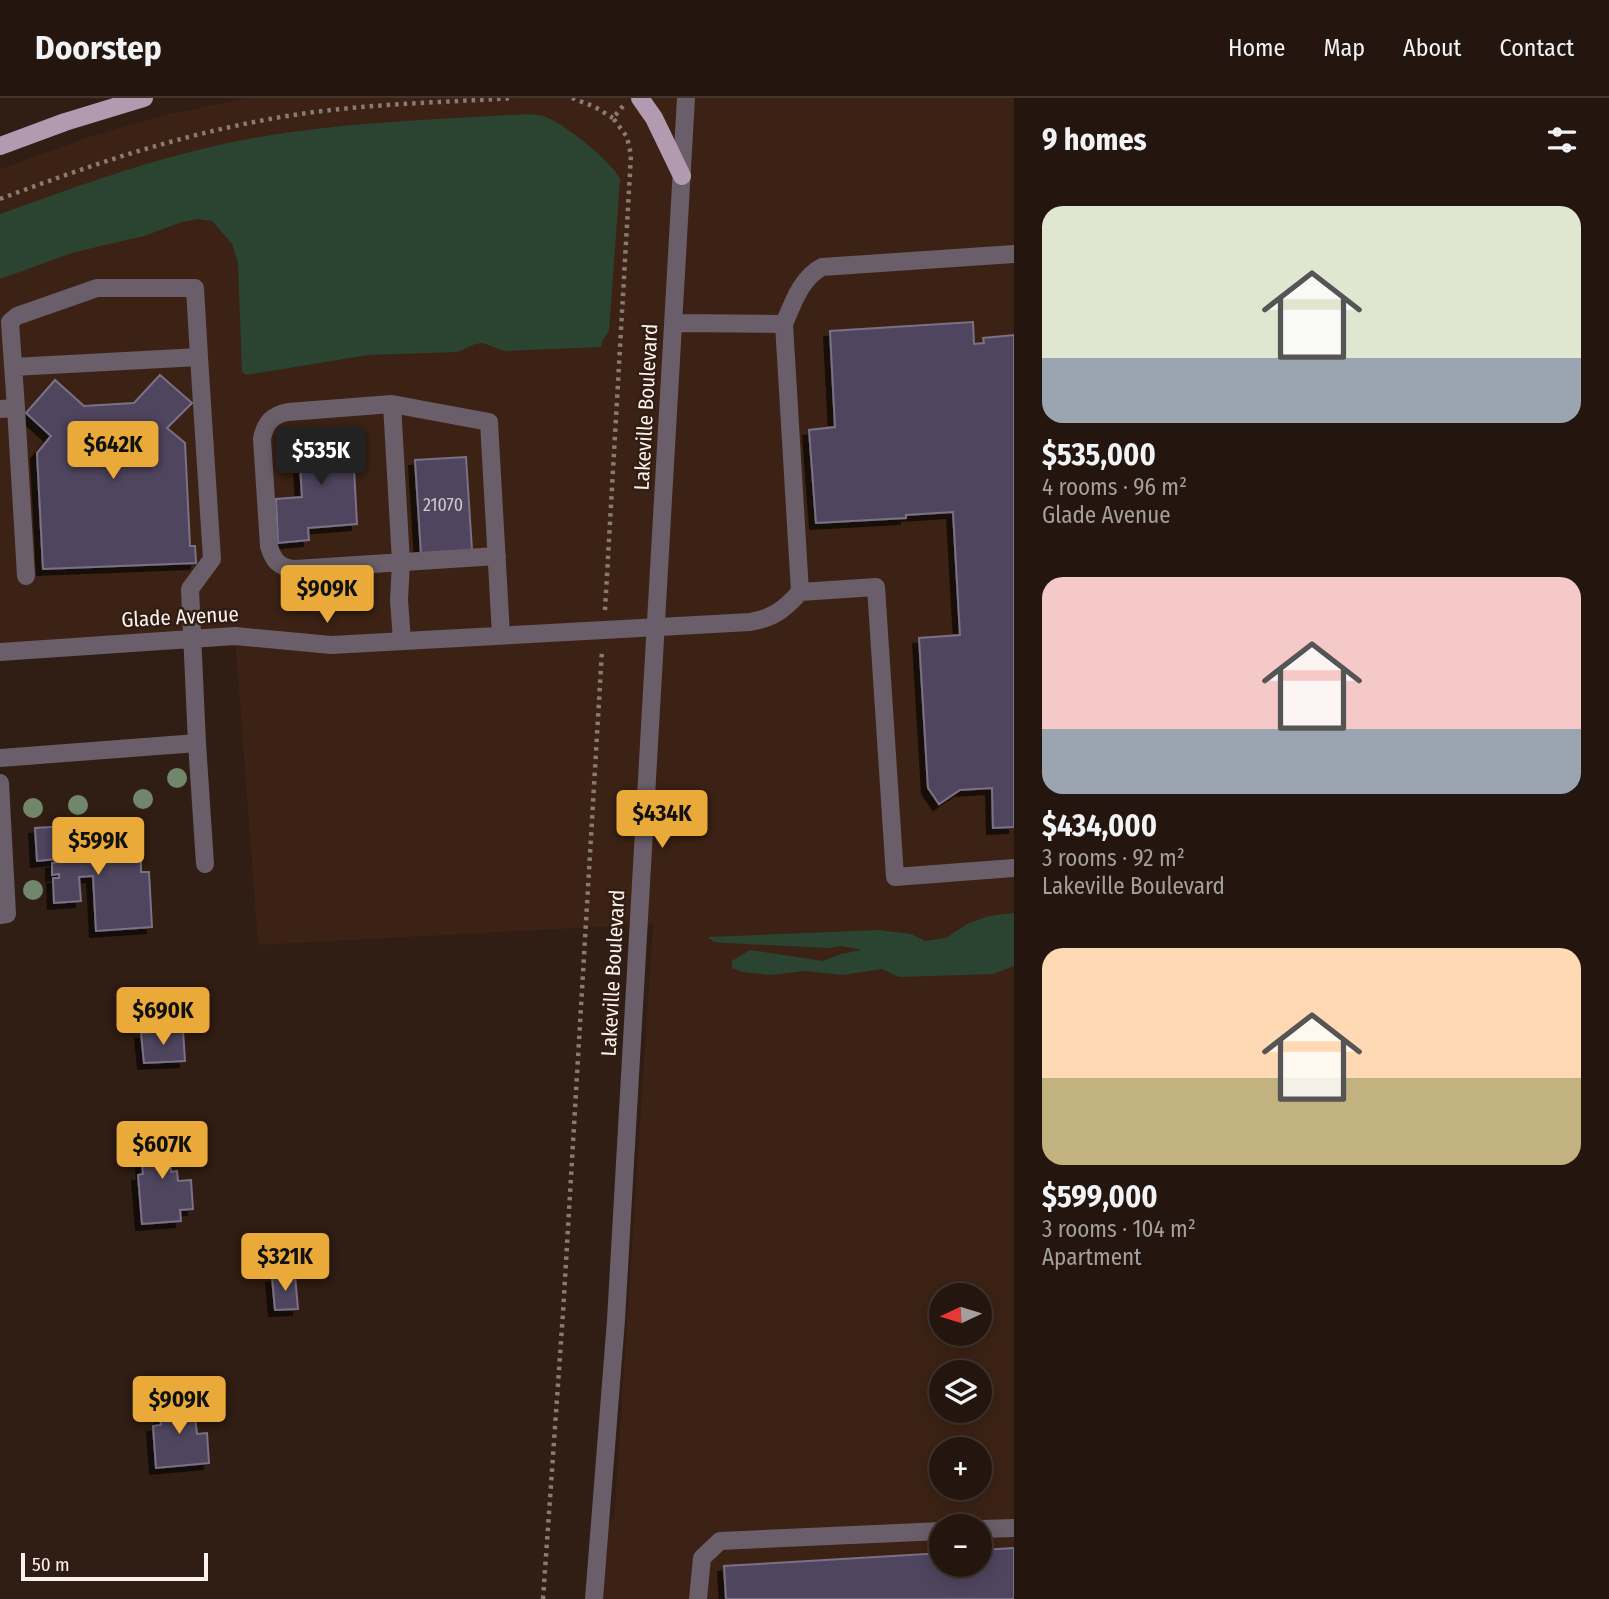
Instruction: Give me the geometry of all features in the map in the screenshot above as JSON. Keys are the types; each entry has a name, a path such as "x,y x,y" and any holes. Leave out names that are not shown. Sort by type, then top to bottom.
{"main road":[{"path":"0,146 65,122 144,98"},
{"path":"640,98 654,118 682,176"}],"street":[{"name":"Lakeville Boulevard","path":"594,1599 616,1320 687,98"},
{"path":"1014,254 822,267 811,272 804,281 784,324 800,592 876,587 895,877 1014,868"},
{"path":"26,576 8,409 13,367 10,322 17,316 96,288 195,288 212,559 190,589 205,864"},
{"path":"673,323 784,324"},
{"path":"13,367 199,357"},
{"path":"497,556 288,569 279,565 272,556 268,533 263,431 271,419 288,412 391,404 489,422 497,556 501,635"},
{"path":"391,404 401,562 399,600 402,640"},
{"name":"Glade Avenue","path":"0,652 249,636 331,645 762,620 782,612 800,592"},
{"path":"0,758 197,743"},
{"path":"0,783 7,914 0,915"},
{"path":"992,1529 1014,1528"},
{"path":"698,1599 702,1558 720,1541 929,1532"}],"path":[{"path":"0,199 95,163 158,144 271,119 346,109 514,98"},
{"path":"543,1599 563,1313 631,155 627,137 613,118 572,98"},
{"path":"613,118 630,98"}],"shaded area":[{"path":"248,98 1014,98 1014,1599 594,1599 601,1521 614,1520 653,924 258,945 235,636 0,652 0,169 95,135 165,115"}],"green space":[{"path":"529,114 544,116 577,136 598,154 620,179 609,331 601,347 504,351 483,343 458,352 368,355 246,375 242,372 238,263 232,244 212,221 197,219 144,236 75,252 0,279 0,214 123,171 173,156 275,134 353,125"},
{"path":"1014,913 1014,966 993,974 899,977 882,969 843,975 805,971 770,975 742,972 732,968 732,961 750,950 823,961 862,950 842,946 829,948 724,943 714,942 708,937 878,930 911,934 925,941 946,938 967,924 989,916"}],"building":[{"path":"973,322 974,344 984,343 983,338 1014,335 1014,827 993,828 992,788 960,790 939,804 928,788 919,638 960,635 953,512 906,515 906,518 816,523 809,430 835,427 830,331"},
{"path":"160,375 192,403 167,428 185,443 190,546 195,546 196,563 43,569 37,453 51,436 26,413 55,380 84,406 134,403"},
{"path":"352,431 357,524 308,528 309,540 278,543 276,499 302,497 298,433"},
{"path":"466,457 472,550 421,554 415,460"},
{"path":"86,825 88,855 128,853 127,841 141,840 141,872 149,872 152,927 96,931 93,876 79,877 81,901 54,903 53,878 59,878 59,874 52,875 52,863 58,859 37,861 35,828"},
{"path":"183,1030 185,1061 144,1063 141,1033"},
{"path":"175,1133 177,1163 170,1164 171,1172 177,1171 178,1181 191,1180 193,1209 180,1210 181,1221 142,1224 138,1175 143,1174 139,1136"},
{"path":"295,1275 298,1309 275,1310 272,1277"},
{"path":"193,1398 197,1434 207,1433 209,1463 156,1468 153,1426 161,1425 159,1400"},
{"path":"1014,1548 1014,1599 726,1599 724,1566 929,1554 929,1577 992,1577 992,1549"}]}
